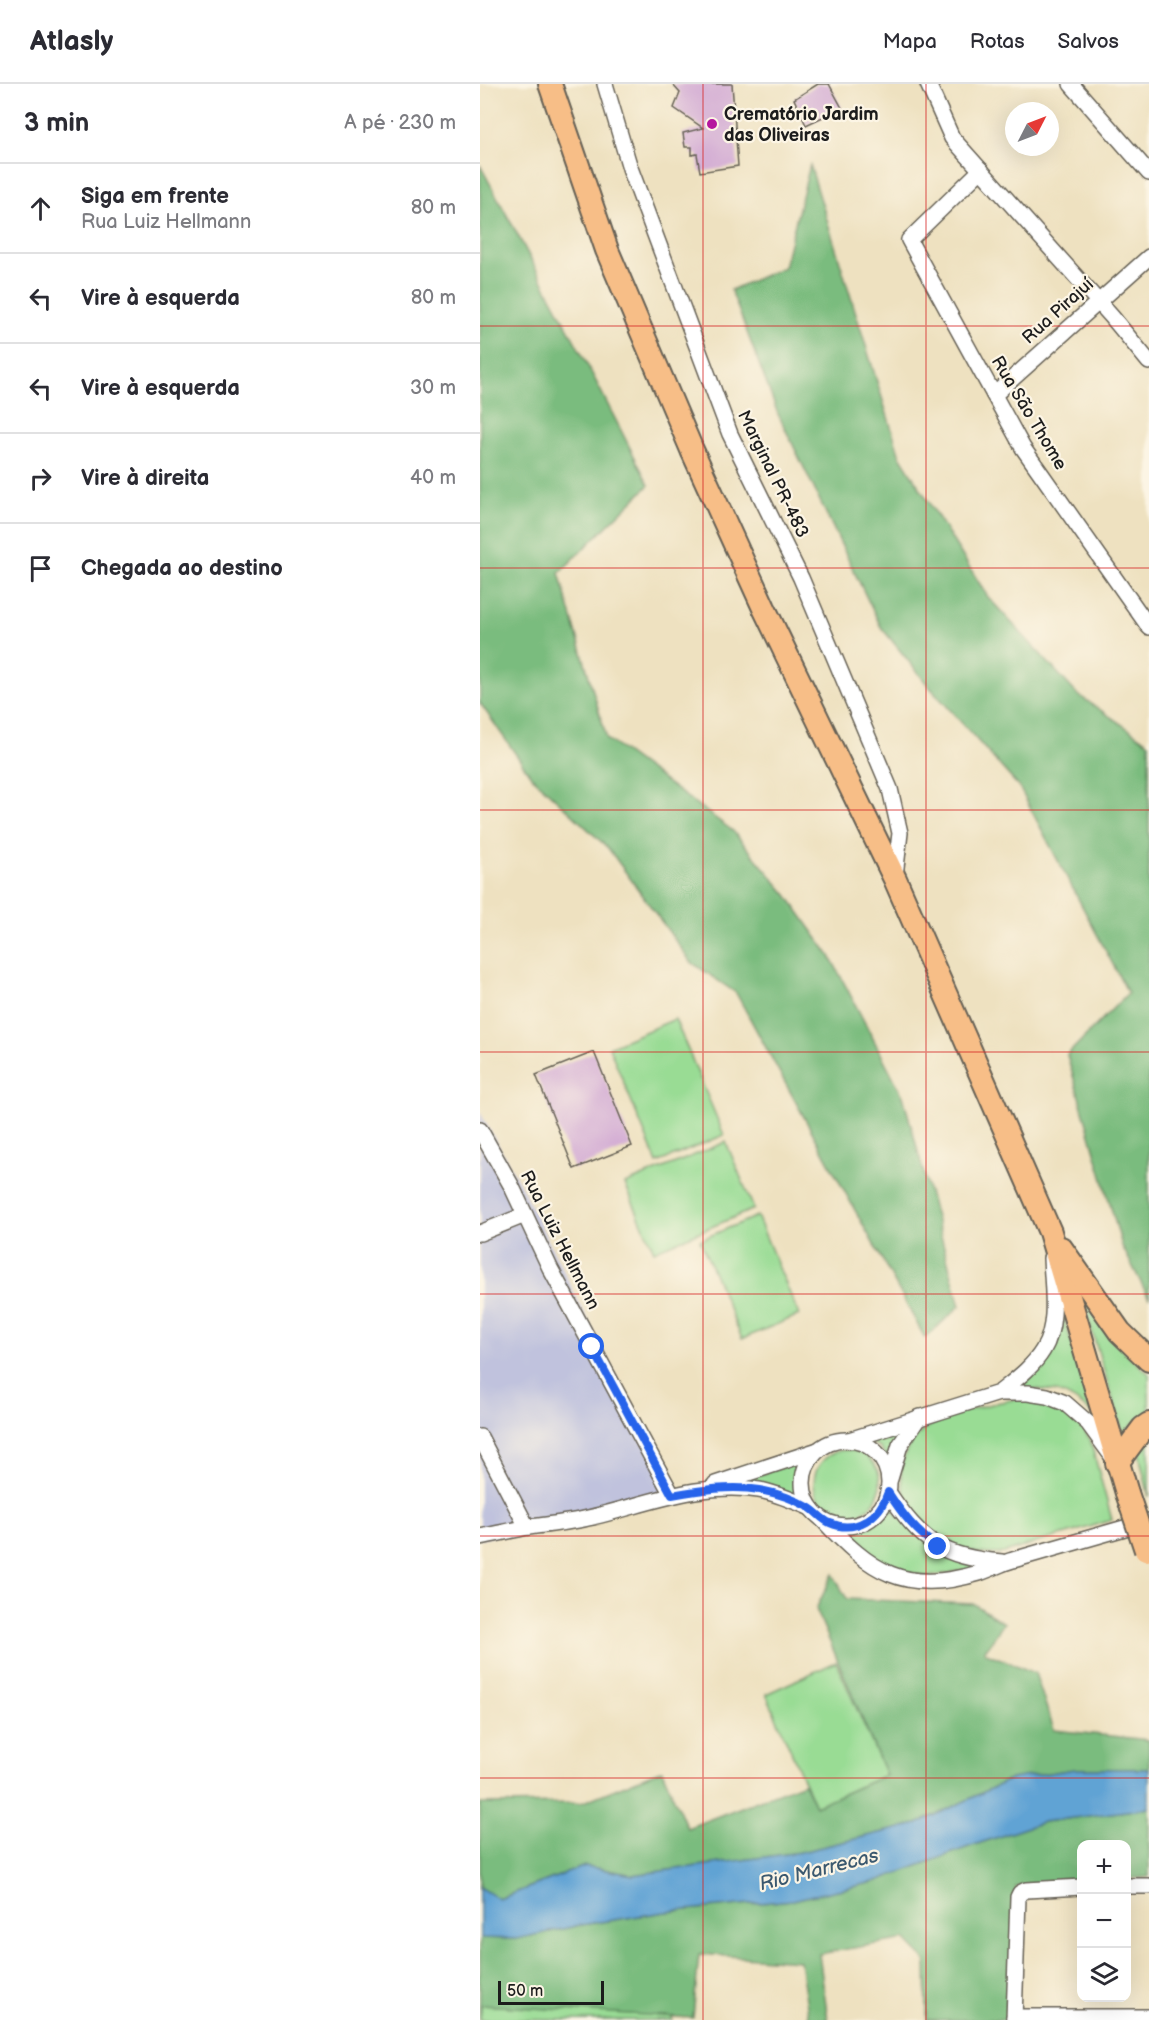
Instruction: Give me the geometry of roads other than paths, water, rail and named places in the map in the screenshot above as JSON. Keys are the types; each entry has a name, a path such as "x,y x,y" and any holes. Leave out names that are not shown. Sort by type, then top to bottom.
{"highway":[{"path":"550,84 607,250 688,440 769,618 895,879 1050,1232 1117,1463 1147,1555"},
{"path":"1050,1232 1120,1332 1149,1360"},
{"path":"1117,1463 1143,1428 1149,1424"}],"street":[{"name":"Marginal PR-483","path":"605,84 630,168 660,253 730,434 801,578 890,789 900,834 895,879"},
{"path":"928,84 952,138 1098,301 1149,362"},
{"path":"1071,84 1149,173"},
{"name":"Rua São Thome","path":"981,170 909,240 1023,448 1149,627"},
{"name":"Rua Pirajuí","path":"994,395 1149,257"},
{"name":"Rua Luiz Hellmann","path":"480,1130 511,1185 550,1268 672,1495"},
{"path":"480,1233 525,1215"},
{"path":"999,1393 1027,1370 1044,1349 1053,1321 1050,1232"},
{"path":"480,1537 527,1527 580,1520 692,1491 828,1444 849,1440 999,1393 1038,1395 1065,1403 1088,1423 1117,1463"},
{"path":"822,1519 842,1526 862,1523 879,1511 900,1445 919,1417"},
{"path":"480,1437 527,1527"},
{"path":"849,1440 869,1447 877,1454 883,1462 888,1487 904,1517 921,1535 938,1547 969,1558 1005,1562"},
{"path":"819,1449 811,1457 803,1477 803,1488 811,1508 849,1548 866,1562 890,1574 911,1579 938,1581 981,1573 1005,1562 1149,1521"},
{"path":"692,1491 733,1488 760,1490 811,1508"},
{"path":"1131,1886 1149,1886"},
{"path":"1077,1887 1026,1890 1018,1897 1014,2019 1149,2017"}],"water":[{"name":"Rio Marrecas","path":"1075,1769 1149,1769 1149,1808 1043,1822 874,1882 792,1900 665,1912 581,1925 516,1939 480,1938 480,1887 499,1899 585,1866 633,1875 801,1852 917,1824 1011,1779"}],"place":[{"name":"Crematório Jardim das Oliveiras","path":"712,124"}]}
